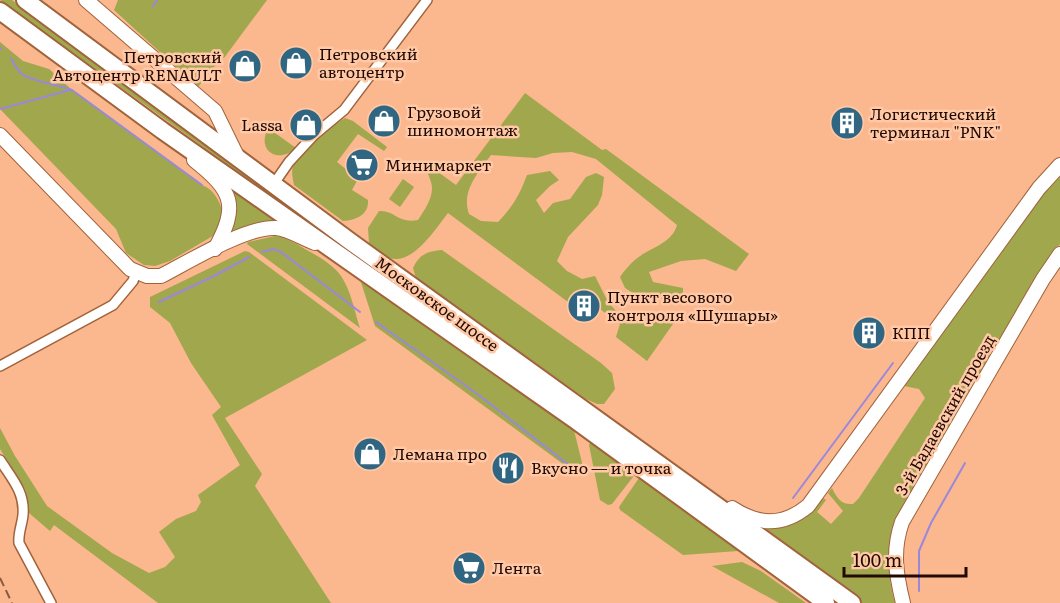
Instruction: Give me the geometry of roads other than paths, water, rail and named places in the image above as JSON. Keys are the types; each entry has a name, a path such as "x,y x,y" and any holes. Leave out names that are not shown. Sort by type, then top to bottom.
{"highway":[{"name":"Московское шоссе","path":"25,0 273,185 852,603"},
{"name":"Московское шоссе","path":"0,11 163,131 575,420 818,600"}],"street":[{"path":"86,0 215,111 238,158"},
{"path":"273,185 289,162 314,135 344,110 427,0"},
{"path":"163,131 178,148 212,177 229,202 230,217 215,249"},
{"path":"0,135 111,251 136,272 147,276 161,276 252,232 270,228 278,228 314,242 323,243"},
{"path":"676,476 753,520 778,521 800,513 808,506 1039,188 1060,165"},
{"name":"3-й Бадаевский проезд","path":"902,600 897,583 895,552 902,522 1060,254"},
{"path":"0,366 113,305 134,281 136,272"},
{"path":"0,460 22,495 23,518 18,534 19,543 51,603"}],"waterway":[{"path":"153,6 157,0"},
{"path":"11,58 22,74 31,79 72,90 202,185"},
{"path":"0,109 70,90"},
{"path":"262,252 273,249 281,252 360,312"},
{"path":"159,302 249,257"},
{"path":"376,322 480,396 570,466"},
{"path":"793,498 893,363"},
{"path":"919,591 919,551 931,523 965,463"}],"railway":[{"path":"0,578 12,603"}],"place":[{"name":"Петровский автоцентр","path":"296,63"},
{"name":"Петровский Автоцентр RENAULT","path":"245,66"},
{"name":"Грузовой шиномонтаж","path":"384,121"},
{"name":"Логистический терминал \"PNK\"","path":"847,123"},
{"name":"Lassa","path":"306,125"},
{"name":"Минимаркет","path":"362,165"},
{"name":"Пункт весового контроля «Шушары»","path":"584,306"},
{"name":"КПП","path":"869,333"},
{"name":"Лемана про","path":"370,454"},
{"name":"Вкусно — и точка","path":"508,468"},
{"name":"Лента","path":"469,568"}]}
